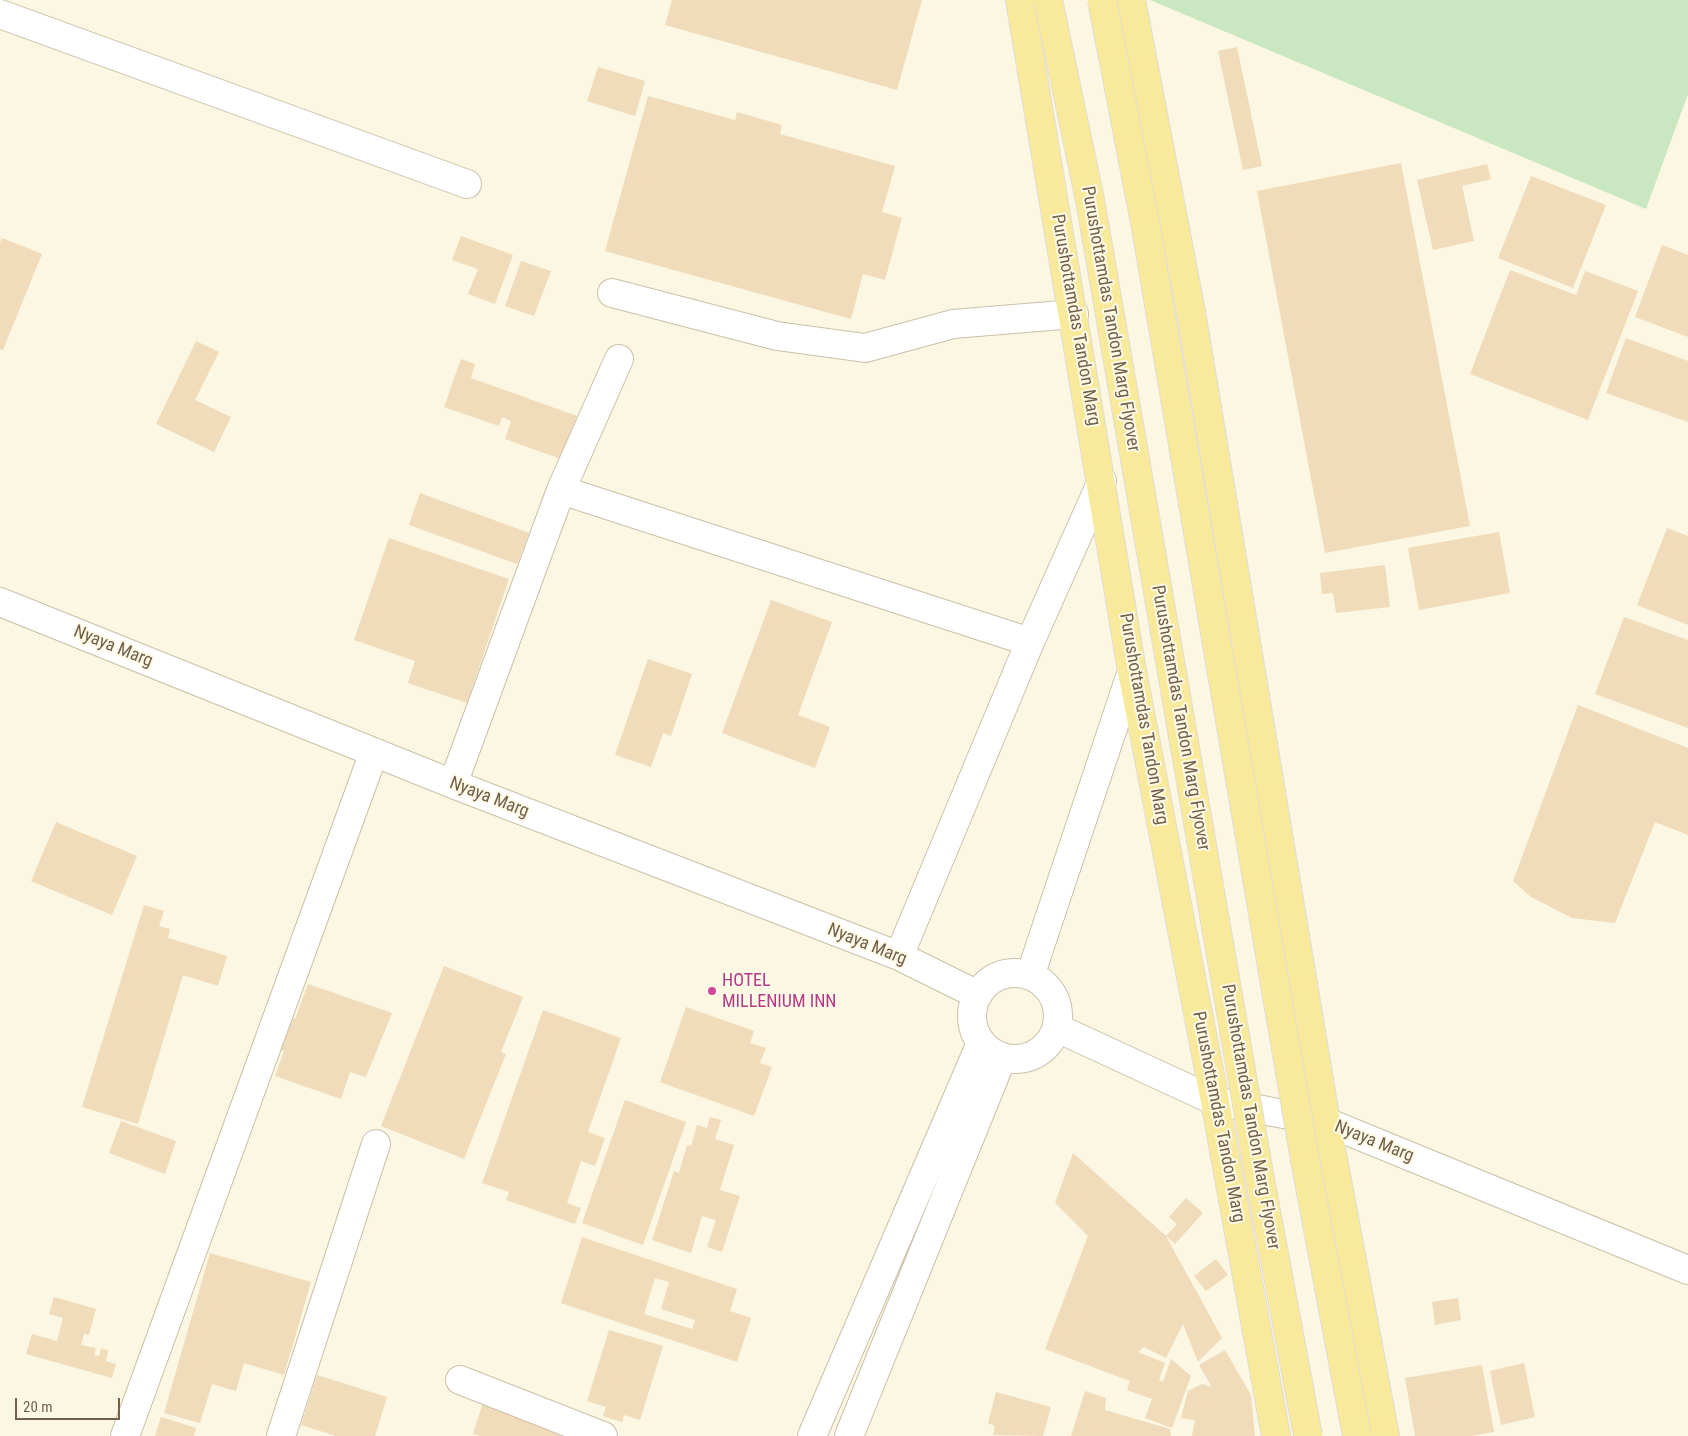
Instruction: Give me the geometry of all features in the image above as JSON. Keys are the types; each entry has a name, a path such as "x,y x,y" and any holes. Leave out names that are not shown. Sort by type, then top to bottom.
{"main road":[{"name":"Purushottamdas Tandon Marg","path":"1020,0 1102,481 1132,671 1215,1101 1276,1436"},
{"name":"Purushottamdas Tandon Marg Flyover","path":"1048,0 1090,200 1256,1154 1308,1436"},
{"path":"1102,0 1146,228 1303,1150 1357,1436"},
{"path":"1131,0 1191,312 1326,1122 1385,1436"}],"street":[{"path":"0,14 467,184"},
{"path":"612,293 776,336 865,348 953,324 1074,314"},
{"path":"453,784 561,490 619,359"},
{"path":"898,956 1030,642 1102,481"},
{"path":"561,490 1030,642"},
{"name":"Nyaya Marg","path":"0,602 453,784 898,956 978,995"},
{"path":"1030,976 1132,671"},
{"path":"125,1436 374,752"},
{"path":"1019,973 1040,980 1054,997 1059,1018 1051,1041 1041,1052 1029,1058 1015,1060 991,1050 975,1032 972,1019 978,995 985,985 1006,974 1019,973"},
{"name":"Nyaya Marg","path":"1057,1028 1215,1101 1326,1122 1688,1270"},
{"path":"812,1436 991,1050"},
{"path":"849,1436 991,1050"},
{"path":"281,1436 376,1144"},
{"path":"460,1380 603,1436"}],"green space":[{"path":"1150,0 1688,0 1688,94 1646,209"}],"building":[{"path":"672,0 922,0 897,90 665,25"},
{"path":"1237,47 1262,166 1243,170 1218,51"},
{"path":"598,67 645,81 635,116 587,101"},
{"path":"648,96 735,120 737,112 782,125 780,134 895,166 882,212 902,218 885,280 863,274 851,319 605,251"},
{"path":"1401,163 1470,526 1325,553 1257,191"},
{"path":"1487,164 1491,179 1462,186 1474,241 1433,250 1417,180"},
{"path":"1531,176 1606,205 1573,288 1498,258"},
{"path":"461,236 513,255 495,304 468,294 478,269 452,260"},
{"path":"2,238 42,254 3,350 0,349 0,243"},
{"path":"1662,245 1688,255 1688,337 1635,317"},
{"path":"521,261 551,271 534,316 505,306"},
{"path":"1510,270 1576,295 1585,271 1638,291 1588,420 1470,374"},
{"path":"1626,338 1688,361 1688,422 1606,393"},
{"path":"196,341 219,352 195,400 231,417 214,452 156,424"},
{"path":"461,359 475,364 471,378 577,416 561,459 505,439 511,421 502,417 499,426 444,407"},
{"path":"420,493 529,533 517,564 409,525"},
{"path":"1667,528 1688,536 1688,625 1637,605"},
{"path":"1499,532 1510,593 1419,610 1408,548"},
{"path":"389,538 509,579 467,703 408,683 415,661 354,640"},
{"path":"1385,565 1390,607 1336,613 1333,593 1322,594 1320,573"},
{"path":"771,600 832,622 798,715 830,727 815,768 722,733"},
{"path":"1624,617 1688,640 1688,728 1595,694"},
{"path":"648,659 692,674 671,736 663,733 651,767 615,755"},
{"path":"1578,705 1688,748 1688,835 1655,822 1615,923 1572,918 1531,897 1513,881"},
{"path":"56,822 137,856 112,915 31,881"},
{"path":"144,905 164,911 159,926 170,929 168,938 227,956 218,986 183,975 138,1124 82,1107"},
{"path":"444,966 523,997 501,1052 506,1054 464,1159 381,1126"},
{"path":"308,984 392,1013 366,1077 350,1072 341,1099 275,1076 284,1051 278,1049 289,1017 295,1019"},
{"path":"686,1007 754,1031 750,1043 766,1048 760,1063 772,1067 754,1116 660,1082"},
{"path":"543,1010 621,1038 588,1132 605,1138 595,1166 581,1161 567,1203 581,1208 575,1224 506,1200 509,1192 482,1183"},
{"path":"625,1100 686,1122 643,1245 582,1223"},
{"path":"710,1117 721,1120 715,1139 734,1145 720,1190 740,1196 722,1252 707,1247 716,1220 702,1216 691,1253 652,1240 674,1171 679,1173 687,1145 691,1146 697,1125 707,1128"},
{"path":"121,1121 176,1141 165,1174 109,1153"},
{"path":"1073,1153 1166,1236 1222,1338 1198,1362 1183,1324 1166,1358 1144,1347 1138,1352 1165,1363 1159,1380 1163,1382 1171,1359 1191,1376 1172,1428 1145,1418 1152,1399 1127,1390 1130,1381 1045,1349 1088,1236 1055,1203"},
{"path":"1186,1198 1203,1213 1175,1244 1166,1236 1177,1224 1169,1217"},
{"path":"582,1237 737,1289 730,1311 751,1318 737,1362 561,1303","holes":["655,1278 669,1282 661,1309 695,1320 692,1329 644,1314"]},
{"path":"210,1253 311,1282 284,1375 244,1363 236,1391 212,1384 200,1423 164,1413"},
{"path":"1216,1259 1228,1275 1206,1291 1194,1276"},
{"path":"54,1297 96,1309 89,1335 84,1334 81,1345 96,1348 94,1355 99,1356 101,1349 108,1350 106,1361 116,1364 112,1378 26,1354 32,1334 57,1341 63,1318 49,1314"},
{"path":"1458,1298 1461,1320 1435,1325 1432,1302"},
{"path":"609,1330 663,1346 640,1420 624,1415 622,1422 603,1416 606,1407 587,1401"},
{"path":"1225,1350 1251,1395 1255,1436 1192,1436 1195,1420 1181,1418 1188,1391 1202,1384 1212,1387 1199,1365"},
{"path":"1524,1363 1535,1417 1501,1425 1490,1371"},
{"path":"1482,1365 1494,1432 1471,1436 1415,1436 1405,1378"},
{"path":"317,1375 387,1397 375,1436 336,1436 301,1425"},
{"path":"1085,1391 1106,1398 1105,1410 1170,1429 1171,1436 1071,1436"},
{"path":"996,1392 1051,1407 1043,1436 993,1435 995,1426 988,1423"},
{"path":"484,1399 580,1436 480,1436 473,1434"},
{"path":"161,1417 196,1428 194,1436 155,1436"}],"place":[{"name":"HOTEL MILLENIUM INN","path":"712,991"}]}
